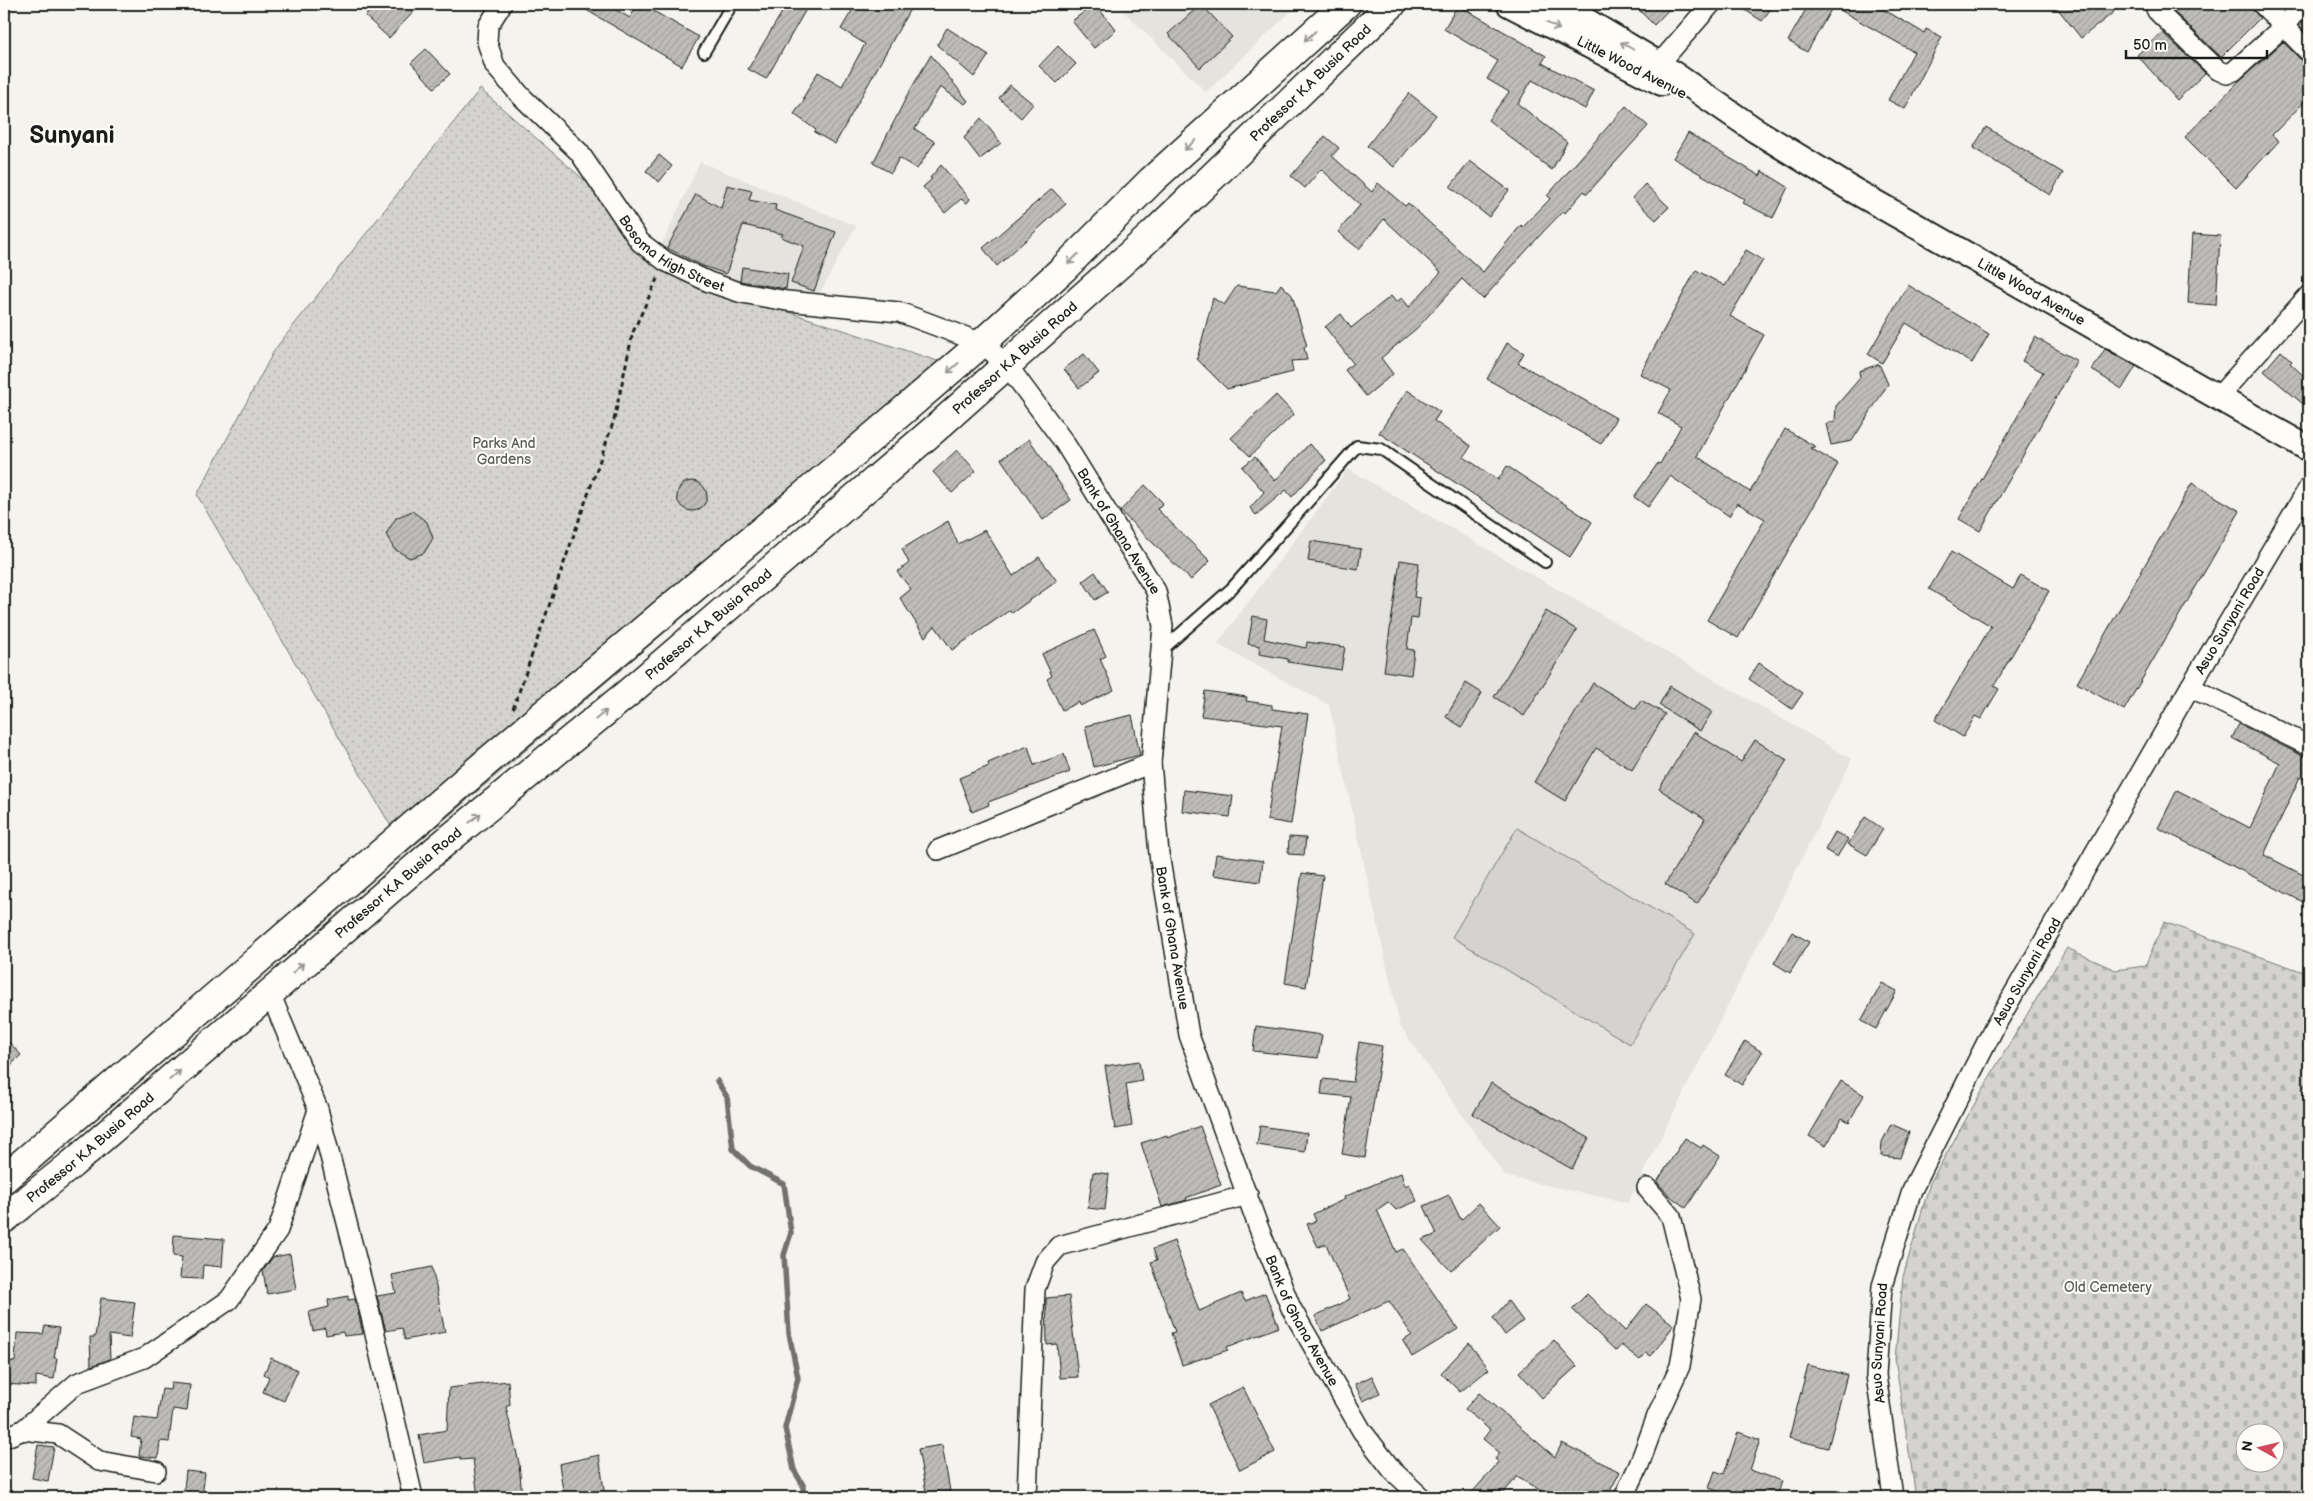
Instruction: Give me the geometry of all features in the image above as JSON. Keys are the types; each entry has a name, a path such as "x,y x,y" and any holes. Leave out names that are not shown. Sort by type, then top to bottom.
{"main road":[{"path":"4,1179 489,760 982,343 1062,269 1152,180 1346,4"},
{"name":"Professor K.A Busia Road","path":"4,1218 72,1164 438,848 628,693 1007,365 1152,235 1392,4"}],"street":[{"name":"Bosoma High Street","path":"502,4 488,26 487,42 495,66 521,96 579,152 640,242 665,261 709,282 742,293 787,301 899,312 982,343"},
{"name":"Little Wood Avenue","path":"1509,4 1755,130"},
{"name":"Little Wood Avenue","path":"1558,4 1659,64 1755,130 1861,195 2219,396 2309,449"},
{"path":"1659,64 1711,4"},
{"path":"2154,4 2156,11 2218,70 2227,74 2234,71 2284,26 2302,4"},
{"path":"2262,4 2309,52"},
{"path":"2219,396 2309,295"},
{"name":"Bank of Ghana Avenue","path":"982,343 1007,365 1064,442 1156,591 1163,626 1151,763 1159,854 1189,1035 1290,1308 1340,1397 1362,1431 1393,1471 1421,1497"},
{"name":"Asuo Sunyani Road","path":"1893,1497 1876,1375 1882,1286 1912,1190 1994,1028 2190,687 2309,487"},
{"path":"2190,687 2309,746"},
{"path":"938,850 1151,763"},
{"path":"270,993 318,1109 371,1317 413,1497"},
{"path":"4,1438 23,1430 77,1383 144,1358 229,1300 278,1230 318,1109"},
{"path":"1624,1497 1640,1466 1657,1416 1680,1366 1692,1299 1671,1216 1647,1188"},
{"path":"1027,1497 1035,1289 1045,1262 1059,1246 1248,1195"},
{"path":"23,1430 58,1434 99,1461 156,1471"}],"lane":[{"path":"704,52 732,4"},
{"path":"1162,650 1232,588 1357,446 1381,449 1545,562"}],"path":[{"path":"511,716 614,420 633,332 665,261"}],"shaded area":[{"path":"1116,4 1299,4 1206,92"},
{"path":"700,162 856,226 817,298 741,291 659,251"},
{"path":"1348,469 1852,759 1628,1203 1505,1176 1400,1026 1329,705 1217,644"}],"green space":[{"name":"Parks And Gardens","path":"480,89 607,200 658,263 731,293 971,372 406,852 197,495 275,349"},
{"path":"1517,828 1695,934 1630,1044 1452,937"},
{"name":"Old Cemetery","path":"2164,922 2309,974 2309,1497 1916,1497 1895,1359 1903,1277 1930,1183 1992,1073 2067,948 2115,970 2145,966"}],"building":[{"path":"376,4 421,4 389,38 365,16"},
{"path":"576,4 606,4 630,18 638,4 641,4 699,37 682,66"},
{"path":"787,4 809,4 766,79 748,69"},
{"path":"856,4 899,4 910,9 835,144 814,132 816,130 794,114 805,99 803,98 818,72 842,86 865,44 841,29"},
{"path":"1095,4 1116,30 1094,48 1072,21"},
{"path":"1201,4 1232,37 1200,68 1168,34"},
{"path":"1633,4 1674,4 1654,25"},
{"path":"1736,4 1774,4 1762,21"},
{"path":"1809,4 1874,4 1924,33 1926,29 1942,37 1905,109 1888,100 1914,52 1833,6 1807,52 1788,41"},
{"path":"2054,4 2108,4 2114,12 2081,38"},
{"path":"2166,4 2251,4 2260,18 2221,57"},
{"path":"1458,5 1546,56 1542,63 1594,91 1585,109 1532,80 1518,104 1567,142 1552,170 1488,120 1509,92 1487,79 1498,61 1444,29"},
{"path":"2309,13 2309,36 2299,26"},
{"path":"947,28 989,55 974,77 937,45"},
{"path":"2162,32 2205,73 2177,100 2137,55"},
{"path":"2283,42 2301,60 2309,63 2309,97 2272,135 2279,141 2236,188 2185,137 2238,82"},
{"path":"1058,46 1076,64 1057,83 1039,66"},
{"path":"426,49 450,74 434,88 411,63"},
{"path":"931,55 968,101 965,104 940,87 915,129 935,142 917,169 899,158 891,173 873,163 908,94"},
{"path":"1010,85 1033,104 1021,118 999,98"},
{"path":"1409,93 1436,115 1394,167 1367,146"},
{"path":"1626,106 1648,126 1587,194 1584,191 1565,213 1563,211 1483,299 1462,279 1417,328 1381,358 1393,374 1366,396 1345,370 1353,363 1325,327 1341,314 1351,328 1391,296 1396,302 1402,298 1409,307 1441,272 1384,219 1359,249 1338,232 1360,205 1321,169 1305,188 1291,176 1325,136 1339,148 1332,156 1372,192 1378,183 1405,206 1408,203 1483,272 1521,225 1523,227 1550,199 1547,196"},
{"path":"981,118 1001,143 980,159 964,138"},
{"path":"1986,127 2063,173 2050,195 1973,148"},
{"path":"1688,133 1760,176 1762,171 1788,187 1773,218 1743,203 1745,200 1673,158"},
{"path":"659,155 672,166 659,182 646,171"},
{"path":"1470,161 1509,190 1489,217 1450,187"},
{"path":"941,165 970,199 967,203 961,199 945,213 923,187 932,179 930,178"},
{"path":"1645,184 1669,207 1656,220 1632,198"},
{"path":"727,185 752,191 749,200 776,205 775,210 836,232 814,291 791,283 804,246 781,237 783,234 743,225 726,274 703,266 667,248 696,194 721,208"},
{"path":"1052,189 1066,204 997,266 983,248"},
{"path":"2192,234 2220,236 2216,305 2188,303"},
{"path":"1746,250 1763,260 1730,316 1764,335 1697,456 1750,492 1785,429 1816,447 1810,448 1838,464 1738,638 1707,620 1765,519 1737,503 1729,516 1670,476 1648,507 1634,497 1658,463 1660,464 1681,426 1658,413 1671,390 1640,374 1696,270 1725,286"},
{"path":"742,267 788,274 786,289 740,281"},
{"path":"1281,284 1292,295 1307,346 1304,348 1307,360 1291,361 1293,372 1227,389 1197,359 1213,298 1224,305 1237,286 1276,291"},
{"path":"1908,285 1989,334 1972,363 1906,323 1882,363 1868,354"},
{"path":"2035,337 2077,361 1980,531 1959,519 2043,372 2022,361"},
{"path":"1507,343 1524,353 1518,363 1616,418 1601,444 1487,379"},
{"path":"2105,349 2136,366 2122,389 2092,370"},
{"path":"2281,351 2292,361 2290,363 2309,381 2309,409 2264,371"},
{"path":"1084,354 1099,373 1079,388 1064,369"},
{"path":"1879,364 1888,384 1852,441 1831,445 1826,424 1835,421 1836,406 1860,378 1859,371"},
{"path":"1407,390 1440,412 1434,421 1471,446 1464,457 1498,480 1507,466 1592,522 1570,557 1379,433"},
{"path":"1276,395 1294,414 1250,456 1231,438"},
{"path":"1029,439 1071,500 1043,520 1001,459"},
{"path":"1309,444 1326,460 1292,497 1286,490 1256,515 1250,508 1264,492 1242,467 1255,457 1275,481"},
{"path":"957,450 976,471 952,493 933,472"},
{"path":"692,481 698,482 706,490 706,502 698,510 692,511 686,510 678,502 677,496 678,490 686,482"},
{"path":"2192,483 2240,511 2124,710 2077,683"},
{"path":"1145,485 1163,503 1157,509 1210,561 1191,580 1120,511"},
{"path":"412,511 427,522 433,538 424,553 410,558 394,549 386,534 396,518"},
{"path":"948,521 958,544 985,530 1013,576 1039,557 1057,581 1012,613 1010,610 952,650 935,626 925,637 900,598 911,589 897,572 909,563 902,549"},
{"path":"1311,541 1361,549 1358,569 1308,561"},
{"path":"1951,552 2013,589 2021,575 2049,591 1994,686 1999,689 1981,719 1975,716 1963,737 1935,720 1991,626 1929,589"},
{"path":"1400,560 1419,563 1414,597 1420,598 1418,619 1411,618 1407,649 1414,650 1411,675 1384,671"},
{"path":"1095,572 1108,592 1095,600 1083,581"},
{"path":"1546,611 1577,630 1524,716 1494,697"},
{"path":"1253,616 1267,619 1264,639 1306,648 1307,642 1345,647 1341,670 1288,662 1288,659 1259,654 1260,646 1248,644"},
{"path":"1094,630 1106,656 1100,659 1114,690 1080,706 1079,702 1062,710 1047,679 1052,676 1042,654"},
{"path":"1759,663 1803,693 1792,709 1749,679"},
{"path":"1466,683 1482,693 1462,727 1446,717"},
{"path":"1593,683 1636,709 1641,700 1665,714 1632,770 1596,748 1565,801 1534,782"},
{"path":"1670,686 1712,712 1700,731 1659,705"},
{"path":"1205,691 1247,697 1246,701 1272,705 1272,709 1308,714 1291,824 1267,820 1282,726 1201,716"},
{"path":"1132,715 1140,755 1094,767 1085,726"},
{"path":"2239,724 2309,759 2309,782 2300,777 2264,855 2309,878 2309,905 2158,828 2177,790 2250,828 2280,763 2232,738"},
{"path":"1694,732 1741,762 1755,740 1787,760 1697,904 1665,884 1705,819 1659,789"},
{"path":"1028,746 1034,765 1064,754 1070,772 988,802 989,805 972,812 959,778 989,766 988,763"},
{"path":"1184,790 1233,796 1230,817 1182,811"},
{"path":"1865,817 1883,829 1867,855 1848,844"},
{"path":"1835,832 1848,839 1837,857 1825,850"},
{"path":"1289,837 1306,838 1304,855 1288,854"},
{"path":"1216,854 1263,861 1260,882 1213,875"},
{"path":"1302,873 1323,876 1306,987 1285,983"},
{"path":"1792,932 1809,942 1790,973 1774,963"},
{"path":"1882,983 1897,991 1876,1029 1861,1021"},
{"path":"1256,1026 1322,1035 1318,1058 1253,1051"},
{"path":"4,1037 21,1055 4,1072"},
{"path":"1745,1041 1762,1052 1742,1085 1725,1075"},
{"path":"1359,1042 1382,1046 1365,1158 1342,1154 1351,1097 1321,1094 1323,1079 1353,1082"},
{"path":"1139,1061 1142,1081 1126,1084 1132,1126 1115,1129 1105,1066"},
{"path":"1841,1081 1864,1095 1849,1122 1842,1118 1826,1146 1809,1136"},
{"path":"1491,1083 1589,1138 1572,1169 1473,1114"},
{"path":"1891,1124 1909,1132 1900,1158 1881,1156 1882,1142"},
{"path":"1200,1126 1221,1185 1186,1198 1187,1200 1162,1207 1141,1143 1167,1135 1167,1138"},
{"path":"1260,1126 1307,1133 1305,1152 1257,1145"},
{"path":"1685,1138 1701,1148 1703,1145 1720,1156 1686,1208 1670,1196 1657,1182"},
{"path":"1093,1172 1109,1174 1105,1210 1088,1208"},
{"path":"1401,1173 1405,1186 1409,1184 1417,1201 1396,1210 1388,1202 1377,1210 1396,1252 1403,1249 1458,1329 1412,1357 1403,1341 1412,1335 1389,1301 1322,1331 1315,1316 1350,1299 1326,1244 1318,1247 1307,1224 1316,1221 1313,1214 1345,1199 1344,1197"},
{"path":"1449,1195 1461,1220 1479,1203 1500,1226 1451,1271 1422,1240 1437,1234 1424,1206"},
{"path":"174,1235 224,1239 222,1267 203,1265 202,1279 180,1278 182,1257 173,1256"},
{"path":"1174,1241 1199,1311 1241,1293 1245,1301 1265,1293 1279,1327 1227,1347 1228,1350 1182,1365 1171,1333 1175,1332 1151,1262 1157,1260 1153,1249"},
{"path":"290,1254 296,1289 267,1294 263,1271 273,1257"},
{"path":"432,1267 445,1332 405,1340 402,1328 386,1331 377,1296 396,1293 392,1275"},
{"path":"1587,1294 1625,1331 1646,1304 1674,1325 1651,1356 1646,1353 1640,1360 1621,1345 1616,1351 1572,1309"},
{"path":"348,1296 348,1300 355,1299 363,1334 344,1336 343,1332 326,1335 325,1328 313,1331 309,1312 329,1307 328,1300"},
{"path":"1069,1296 1078,1377 1060,1378 1057,1344 1047,1345 1046,1298"},
{"path":"101,1298 135,1302 130,1338 109,1335 110,1359 91,1366 90,1337 95,1337"},
{"path":"1508,1301 1523,1321 1505,1335 1493,1318"},
{"path":"45,1326 59,1328 54,1358 57,1358 54,1379 36,1376 36,1386 4,1384 6,1361 15,1362 17,1333 43,1334"},
{"path":"1554,1340 1577,1366 1542,1398 1519,1372"},
{"path":"1469,1343 1489,1369 1460,1392 1441,1373"},
{"path":"271,1358 298,1370 284,1401 263,1392 269,1377 264,1374"},
{"path":"1808,1365 1847,1375 1828,1448 1789,1438"},
{"path":"1372,1376 1380,1393 1363,1401 1355,1384"},
{"path":"508,1381 510,1405 506,1407 519,1463 522,1497 478,1497 473,1459 460,1460 460,1457 424,1463 419,1435 447,1430 449,1388"},
{"path":"171,1383 190,1385 187,1411 173,1409 169,1442 160,1441 158,1458 139,1456 141,1439 131,1437 134,1417 157,1420 162,1389 170,1390"},
{"path":"1243,1387 1275,1452 1240,1470 1208,1405"},
{"path":"1479,1393 1555,1457 1562,1443 1620,1472 1607,1497 1552,1497 1517,1477 1500,1497 1468,1497 1499,1462 1495,1459 1500,1453 1483,1439 1490,1430 1465,1409"},
{"path":"1738,1432 1760,1440 1750,1470 1782,1481 1777,1497 1735,1497 1709,1488 1715,1471 1724,1474"},
{"path":"38,1445 54,1447 48,1481 32,1478"},
{"path":"942,1445 951,1497 927,1497 918,1449"},
{"path":"599,1455 605,1497 564,1497 559,1464"},
{"path":"186,1471 205,1473 202,1497 183,1497"}],"waterway":[{"path":"717,1081 727,1097 733,1149 750,1166 784,1184 791,1233 784,1255 789,1333 798,1378 785,1428 794,1470 803,1485 803,1497"}],"district":[{"name":"Sunyani","path":"72,135"}]}
